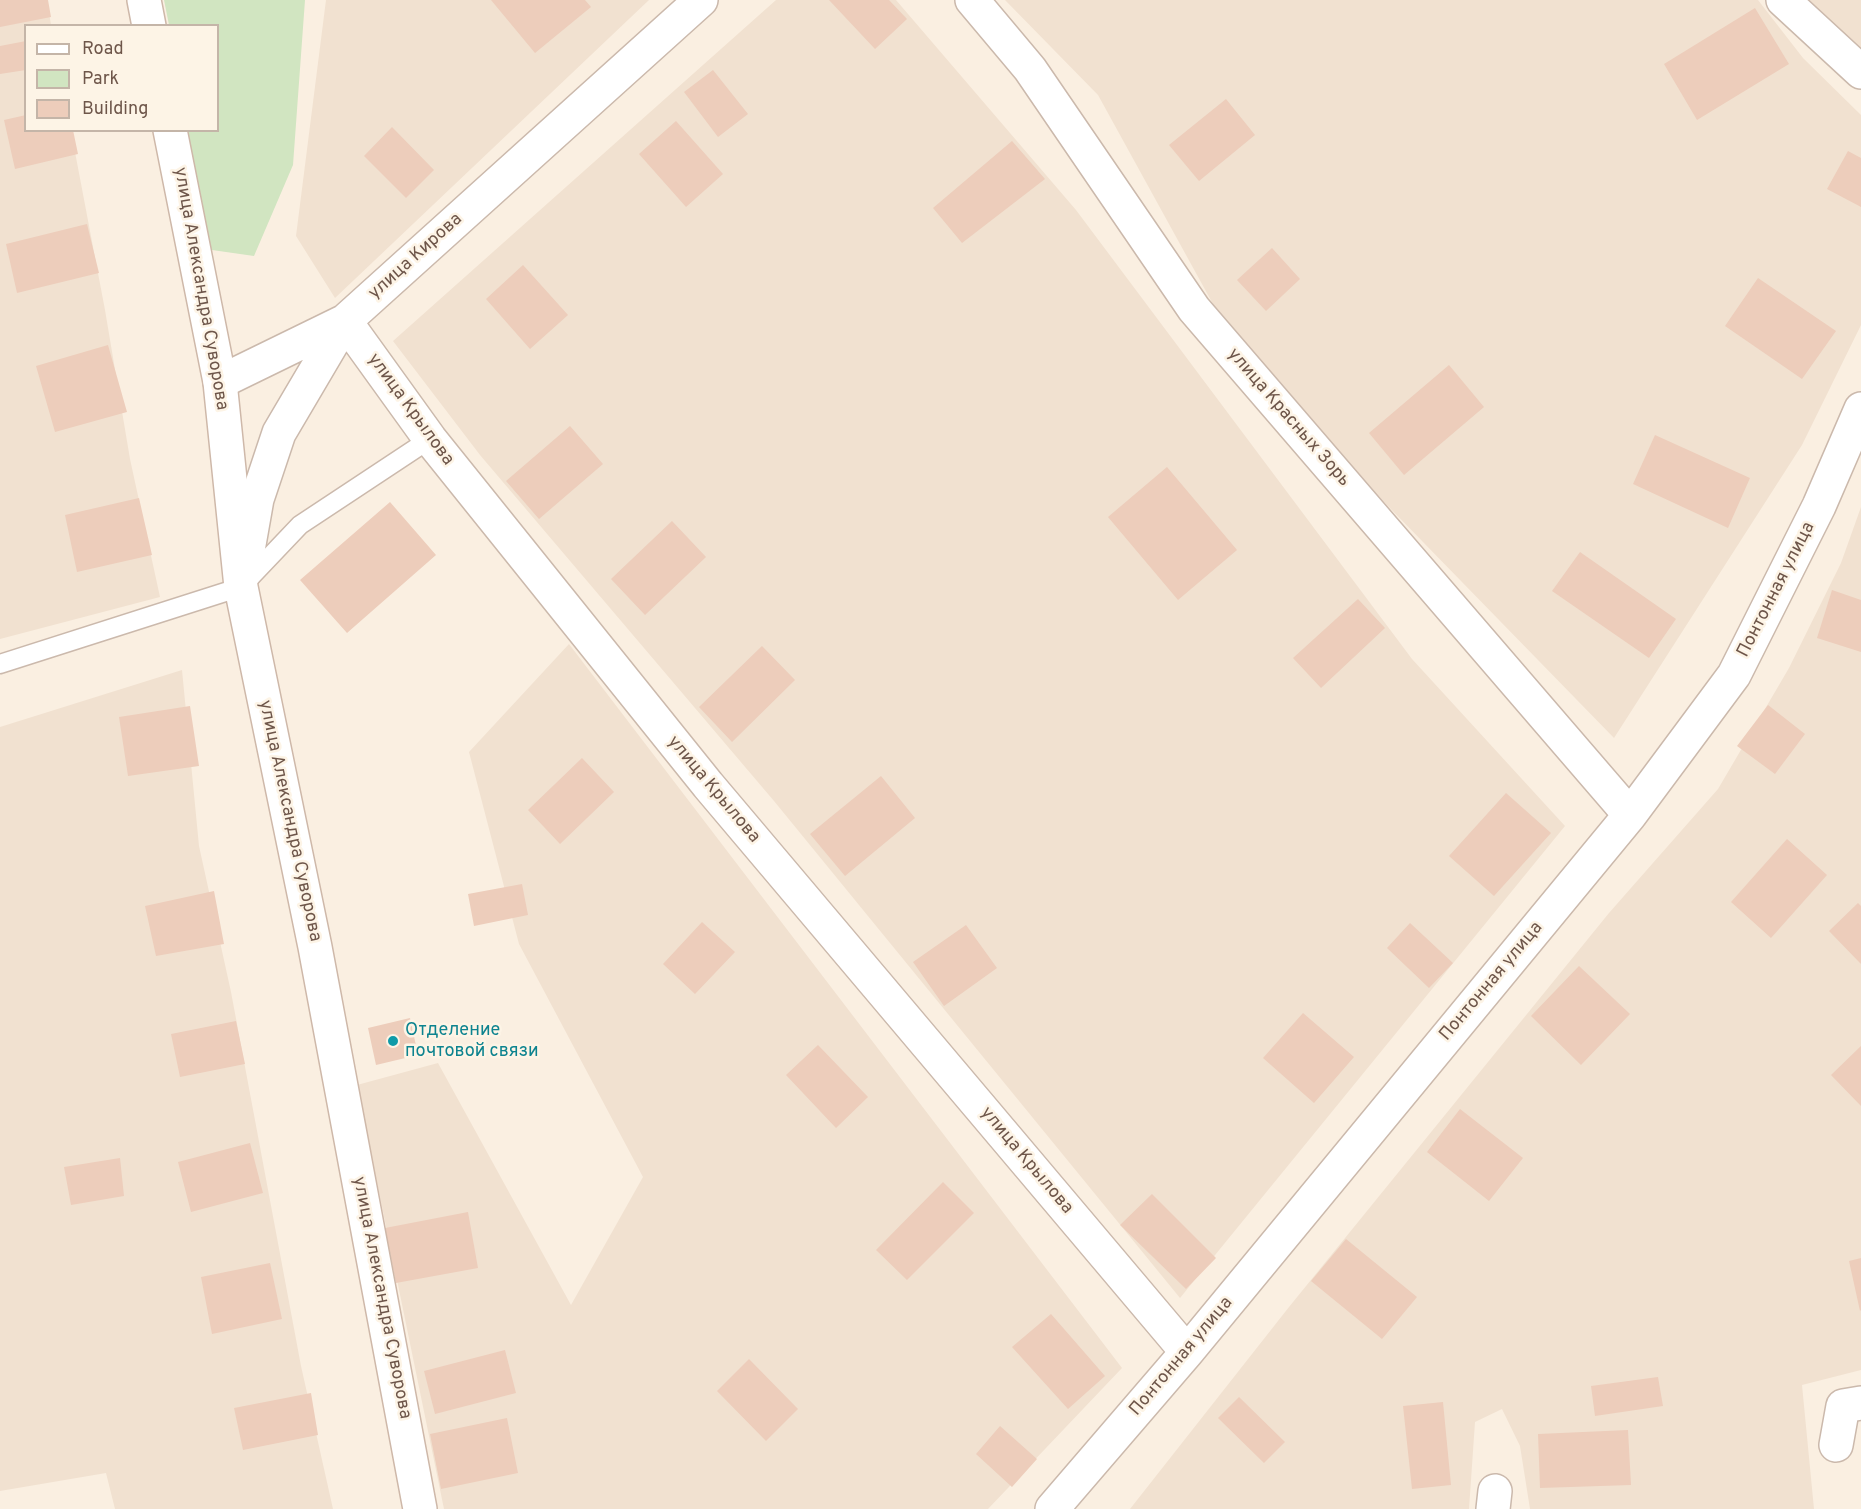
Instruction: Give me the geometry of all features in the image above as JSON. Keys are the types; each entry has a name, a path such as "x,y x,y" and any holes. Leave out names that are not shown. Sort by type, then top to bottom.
{"street":[{"path":"144,0 149,24"},
{"name":"улица Кирова","path":"241,587 257,500 279,433 345,321 701,0"},
{"name":"улица Красных Зорь","path":"972,0 1030,69 1194,309 1630,815"},
{"path":"1783,0 1861,72"},
{"name":"улица Александра Суворова","path":"170,132 220,382 241,587 315,947 420,1509"},
{"path":"220,382 345,321"},
{"name":"улица Крылова","path":"345,321 430,439 708,785 1187,1352"},
{"name":"Понтонная улица","path":"1052,1509 1187,1352 1630,815 1734,675 1819,506 1861,409"},
{"path":"1836,1444 1843,1406 1861,1403"}],"lane":[{"path":"0,664 241,587 300,525 430,439"}],"shaded area":[{"path":"0,0 47,0 51,24 24,24 24,132 71,132 130,459 160,597 0,639"},
{"path":"326,0 649,0 335,298 296,236"},
{"path":"776,0 896,0 1076,210 1412,659 1565,826 1180,1298 774,801 480,455 393,341"},
{"path":"1005,0 1758,0 1803,58 1861,115 1861,325 1802,445 1614,738 1385,503 1224,324 1098,95"},
{"path":"1807,0 1861,0 1861,52"},
{"path":"1861,507 1861,1370 1802,1385 1814,1509 1530,1509 1520,1446 1502,1409 1475,1422 1469,1509 1130,1509 1289,1307 1609,913 1718,789 1789,668 1841,563"},
{"path":"569,644 1122,1368 988,1509 444,1509 357,1085 438,1063 571,1305 643,1177 519,944 469,752"},
{"path":"182,670 199,846 231,992 301,1366 333,1509 115,1509 106,1473 0,1491 0,727"}],"green space":[{"path":"164,0 305,0 293,165 254,256 205,249 200,200 188,132 219,132 219,24 169,24"}],"building":[{"path":"0,0 48,0 51,17 0,27"},
{"path":"491,0 585,0 591,7 535,53"},
{"path":"829,0 889,0 907,19 875,49"},
{"path":"1755,8 1789,64 1697,120 1664,64"},
{"path":"24,41 24,70 0,74 0,46"},
{"path":"713,70 748,114 718,137 684,92"},
{"path":"1226,99 1255,135 1199,181 1169,145"},
{"path":"24,115 24,132 73,132 78,154 15,169 4,120"},
{"path":"676,121 723,174 686,207 639,154"},
{"path":"392,127 434,170 406,198 364,156"},
{"path":"1012,141 1045,179 962,243 933,208"},
{"path":"1848,151 1861,158 1861,207 1827,189"},
{"path":"87,224 99,273 17,293 6,244"},
{"path":"1272,248 1300,279 1266,311 1237,280"},
{"path":"523,265 568,315 530,349 486,299"},
{"path":"1758,278 1836,331 1802,379 1725,326"},
{"path":"108,345 127,412 55,432 36,366"},
{"path":"1449,365 1484,407 1404,475 1369,433"},
{"path":"570,426 603,464 539,519 506,481"},
{"path":"1655,435 1750,478 1728,528 1633,484"},
{"path":"1167,467 1237,550 1178,600 1108,517"},
{"path":"139,498 152,555 77,572 65,515"},
{"path":"390,502 436,555 347,633 300,580"},
{"path":"672,521 706,557 645,615 611,579"},
{"path":"1580,552 1676,619 1649,658 1552,591"},
{"path":"1832,590 1861,600 1861,652 1817,638"},
{"path":"1358,599 1385,628 1321,688 1293,658"},
{"path":"762,646 795,680 732,742 699,707"},
{"path":"1768,705 1805,734 1775,774 1737,746"},
{"path":"190,706 199,766 128,776 119,717"},
{"path":"582,758 614,792 560,844 528,810"},
{"path":"881,776 915,818 845,876 810,834"},
{"path":"1506,793 1551,833 1494,896 1449,856"},
{"path":"1787,839 1827,875 1771,938 1731,902"},
{"path":"522,884 528,915 474,926 468,894"},
{"path":"214,891 224,944 156,956 145,906"},
{"path":"1858,903 1861,906 1861,964 1829,931"},
{"path":"702,922 735,952 695,994 663,964"},
{"path":"1410,923 1453,963 1429,988 1387,948"},
{"path":"966,925 997,968 944,1006 913,962"},
{"path":"1579,966 1630,1014 1581,1065 1531,1016"},
{"path":"1303,1013 1354,1057 1314,1103 1263,1058"},
{"name":"Отделение почтовой связи","path":"410,1018 418,1055 376,1065 368,1028"},
{"path":"236,1021 245,1064 180,1077 171,1034"},
{"path":"818,1045 868,1097 836,1128 786,1075"},
{"path":"1861,1046 1861,1106 1831,1075"},
{"path":"1460,1109 1523,1158 1489,1201 1427,1152"},
{"path":"250,1143 263,1193 191,1212 178,1162"},
{"path":"120,1158 124,1196 71,1205 64,1167"},
{"path":"943,1182 974,1213 907,1280 876,1250"},
{"path":"1152,1194 1216,1258 1186,1289 1120,1225"},
{"path":"468,1212 478,1268 396,1283 385,1228"},
{"path":"1346,1239 1417,1297 1382,1339 1311,1281"},
{"path":"1861,1258 1861,1310 1860,1311 1849,1261"},
{"path":"270,1263 282,1319 212,1334 201,1277"},
{"path":"1051,1314 1105,1376 1068,1409 1012,1347"},
{"path":"505,1350 516,1393 435,1414 424,1371"},
{"path":"749,1359 798,1409 766,1441 717,1391"},
{"path":"1658,1377 1663,1406 1595,1416 1591,1386"},
{"path":"311,1393 318,1435 243,1450 234,1408"},
{"path":"1239,1397 1285,1442 1264,1463 1218,1418"},
{"path":"1443,1402 1451,1485 1412,1489 1403,1406"},
{"path":"507,1418 518,1473 441,1489 430,1434"},
{"path":"1000,1426 1037,1459 1012,1487 976,1454"},
{"path":"1628,1430 1631,1485 1540,1488 1538,1434"}],"place":[{"name":"Отделение почтовой связи","path":"393,1041"}]}
